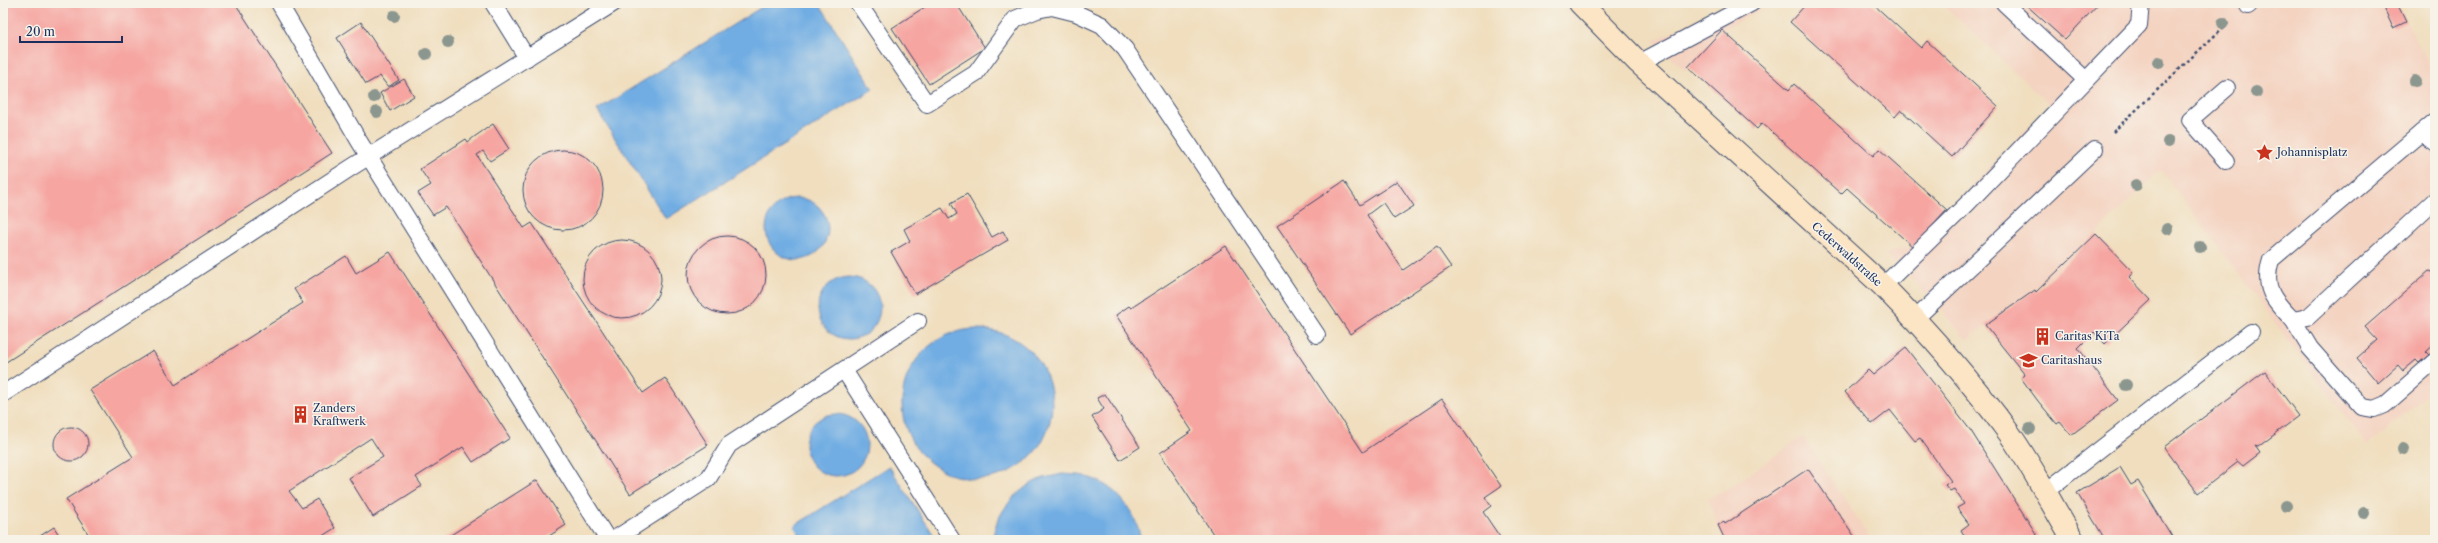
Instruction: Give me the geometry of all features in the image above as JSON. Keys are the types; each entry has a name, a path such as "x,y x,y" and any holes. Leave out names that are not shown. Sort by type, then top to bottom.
{"street":[{"name":"Cederwaldstraße","path":"1580,3 1639,63 1883,286 1915,319 1945,352 2010,434 2073,540"}],"lane":[{"path":"279,3 369,157 608,540"},
{"path":"494,3 527,58"},
{"path":"3,394 369,157 614,3"},
{"path":"858,3 927,104 976,73 1015,19 1036,10 1052,7 1076,13 1102,26 1125,49 1317,335"},
{"path":"1639,63 1752,3"},
{"path":"2004,3 2086,80"},
{"path":"1883,286 1968,203 2139,25 2141,3"},
{"path":"2226,160 2190,120 2227,88"},
{"path":"2435,121 2271,260 2267,275 2270,292 2293,320 2310,348 2362,407 2374,410 2386,404 2435,360"},
{"path":"2421,133 2435,143"},
{"path":"1915,319 2095,149"},
{"path":"2293,320 2308,317 2435,200"},
{"path":"613,540 708,479 729,445 918,321"},
{"path":"2045,492 2251,332"},
{"path":"844,370 952,540"}],"path":[{"path":"2095,149 2213,37 2249,5"}],"shaded area":[{"path":"1730,3 1774,3 1722,30 1685,70 1654,41"},
{"path":"1941,3 2396,3 2435,76 2435,387 2367,446 2161,170 2050,278 1967,340 1916,283 1884,254 1913,246 2050,105"},
{"path":"1803,436 1871,540 1725,540 1707,499 1731,487"}],"water":[{"path":"768,3 819,3 873,89 666,219 597,110"},
{"path":"791,198 803,198 819,207 826,217 828,229 826,241 819,251 803,260 791,260 780,255 771,246 766,235 766,223 771,212 780,203"},
{"path":"843,277 855,277 871,286 878,296 880,308 878,320 871,330 855,339 843,339 832,334 823,325 818,314 818,302 823,291 832,282"},
{"path":"984,329 1006,334 1019,341 1035,356 1047,375 1051,389 1051,419 1047,433 1040,446 1025,462 1006,474 992,478 970,479 948,474 935,467 914,446 907,433 903,419 902,397 907,375 914,362 935,341 948,334 962,330"},
{"path":"830,414 842,414 858,423 865,433 867,445 865,457 858,467 842,476 830,476 819,471 810,462 805,451 805,439 810,428 819,419"},
{"path":"889,466 937,540 803,540 794,526"},
{"path":"1062,474 1087,477 1107,486 1116,493 1135,519 1141,540 993,540 997,521 1014,497 1030,484 1038,480"}],"building":[{"path":"3,3 235,3 332,153 3,364"},
{"path":"931,3 956,3 985,48 929,84 892,28"},
{"path":"1807,3 1872,3 1921,48 1927,41 1998,106 1952,157 1901,110 1895,117 1790,22"},
{"path":"2024,3 2099,3 2065,40"},
{"path":"2397,3 2406,22 2393,28 2384,8"},
{"path":"361,22 399,80 388,87 380,76 366,84 337,38"},
{"path":"1722,30 1789,90 1794,84 1873,156 1879,149 1947,210 1913,247 1847,188 1841,194 1762,123 1757,129 1688,67"},
{"path":"404,79 414,96 390,111 380,93"},
{"path":"493,124 509,149 490,161 483,151 477,155 524,228 532,223 643,393 665,378 708,445 630,494 446,207 433,215 418,193 431,185 420,169 466,139 468,142"},
{"path":"563,150 578,153 591,162 600,175 603,190 600,205 591,218 578,227 563,230 548,227 535,218 526,205 523,190 526,175 535,162 548,153"},
{"path":"1344,181 1360,205 1397,181 1414,206 1394,219 1383,203 1367,215 1403,270 1437,247 1451,267 1350,334 1277,226"},
{"path":"967,194 992,237 1003,231 1008,240 915,294 891,252 910,241 904,229 942,208 949,219 957,214 951,203"},
{"name":"Caritas KiTa","path":"2096,234 2133,272 2129,277 2151,300 2105,344 2094,332 2078,348 2118,400 2071,435 2060,422 2057,424 2038,401 2021,378 2025,375 1985,325 2035,290 2036,292"},
{"path":"727,236 742,239 755,247 763,260 766,275 763,290 755,303 742,311 727,314 712,311 699,303 691,290 688,275 691,260 699,247 712,239"},
{"path":"622,240 637,243 644,247 654,257 658,264 661,279 658,294 654,301 644,311 637,315 622,318 607,315 600,311 590,301 586,294 583,279 586,264 590,257 600,247 607,243"},
{"path":"1226,246 1363,452 1442,399 1501,486 1485,497 1491,506 1483,512 1502,540 1217,540 1160,453 1192,431 1116,315 1129,306 1131,308"},
{"name":"Zanders Kraftwerk","path":"390,252 510,438 473,462 463,447 416,477 422,486 373,517 349,478 383,457 371,438 289,491 302,508 317,499 335,528 316,540 215,540 214,538 211,540 92,540 66,499 133,457 90,390 153,351 175,385 303,303 294,289 346,256 356,273"},
{"path":"2435,269 2435,344 2426,352 2429,355 2419,363 2416,360 2403,371 2398,365 2378,383 2357,358 2377,340 2365,327 2429,271 2431,272"},
{"path":"1906,348 1971,431 2040,540 1967,540 1961,530 1969,524 1957,508 1964,504 1954,489 1950,491 1945,485 1951,481 1920,438 1915,441 1890,410 1872,424 1845,392 1868,370 1873,375"},
{"path":"2265,371 2299,416 2258,447 2255,446 2260,453 2243,466 2236,460 2238,462 2198,493 2164,447"},
{"path":"1105,394 1140,447 1120,460 1092,417 1104,409 1097,398"},
{"path":"74,427 83,432 87,437 87,451 83,456 78,460 68,461 64,460 55,451 54,441 55,437 64,428"},
{"path":"2120,467 2131,485 2138,481 2174,540 2101,540 2100,538 2103,536 2077,493"},
{"path":"1808,469 1857,540 1725,540 1718,525 1724,522 1725,524"},
{"path":"537,480 566,525 543,540 443,540"},
{"path":"54,527 62,540 34,540"}],"place":[{"name":"Johannisplatz","path":"2264,152"},
{"name":"Caritas KiTa","path":"2042,336"},
{"name":"Caritashaus","path":"2028,360"},
{"name":"Zanders Kraftwerk","path":"300,414"}]}
